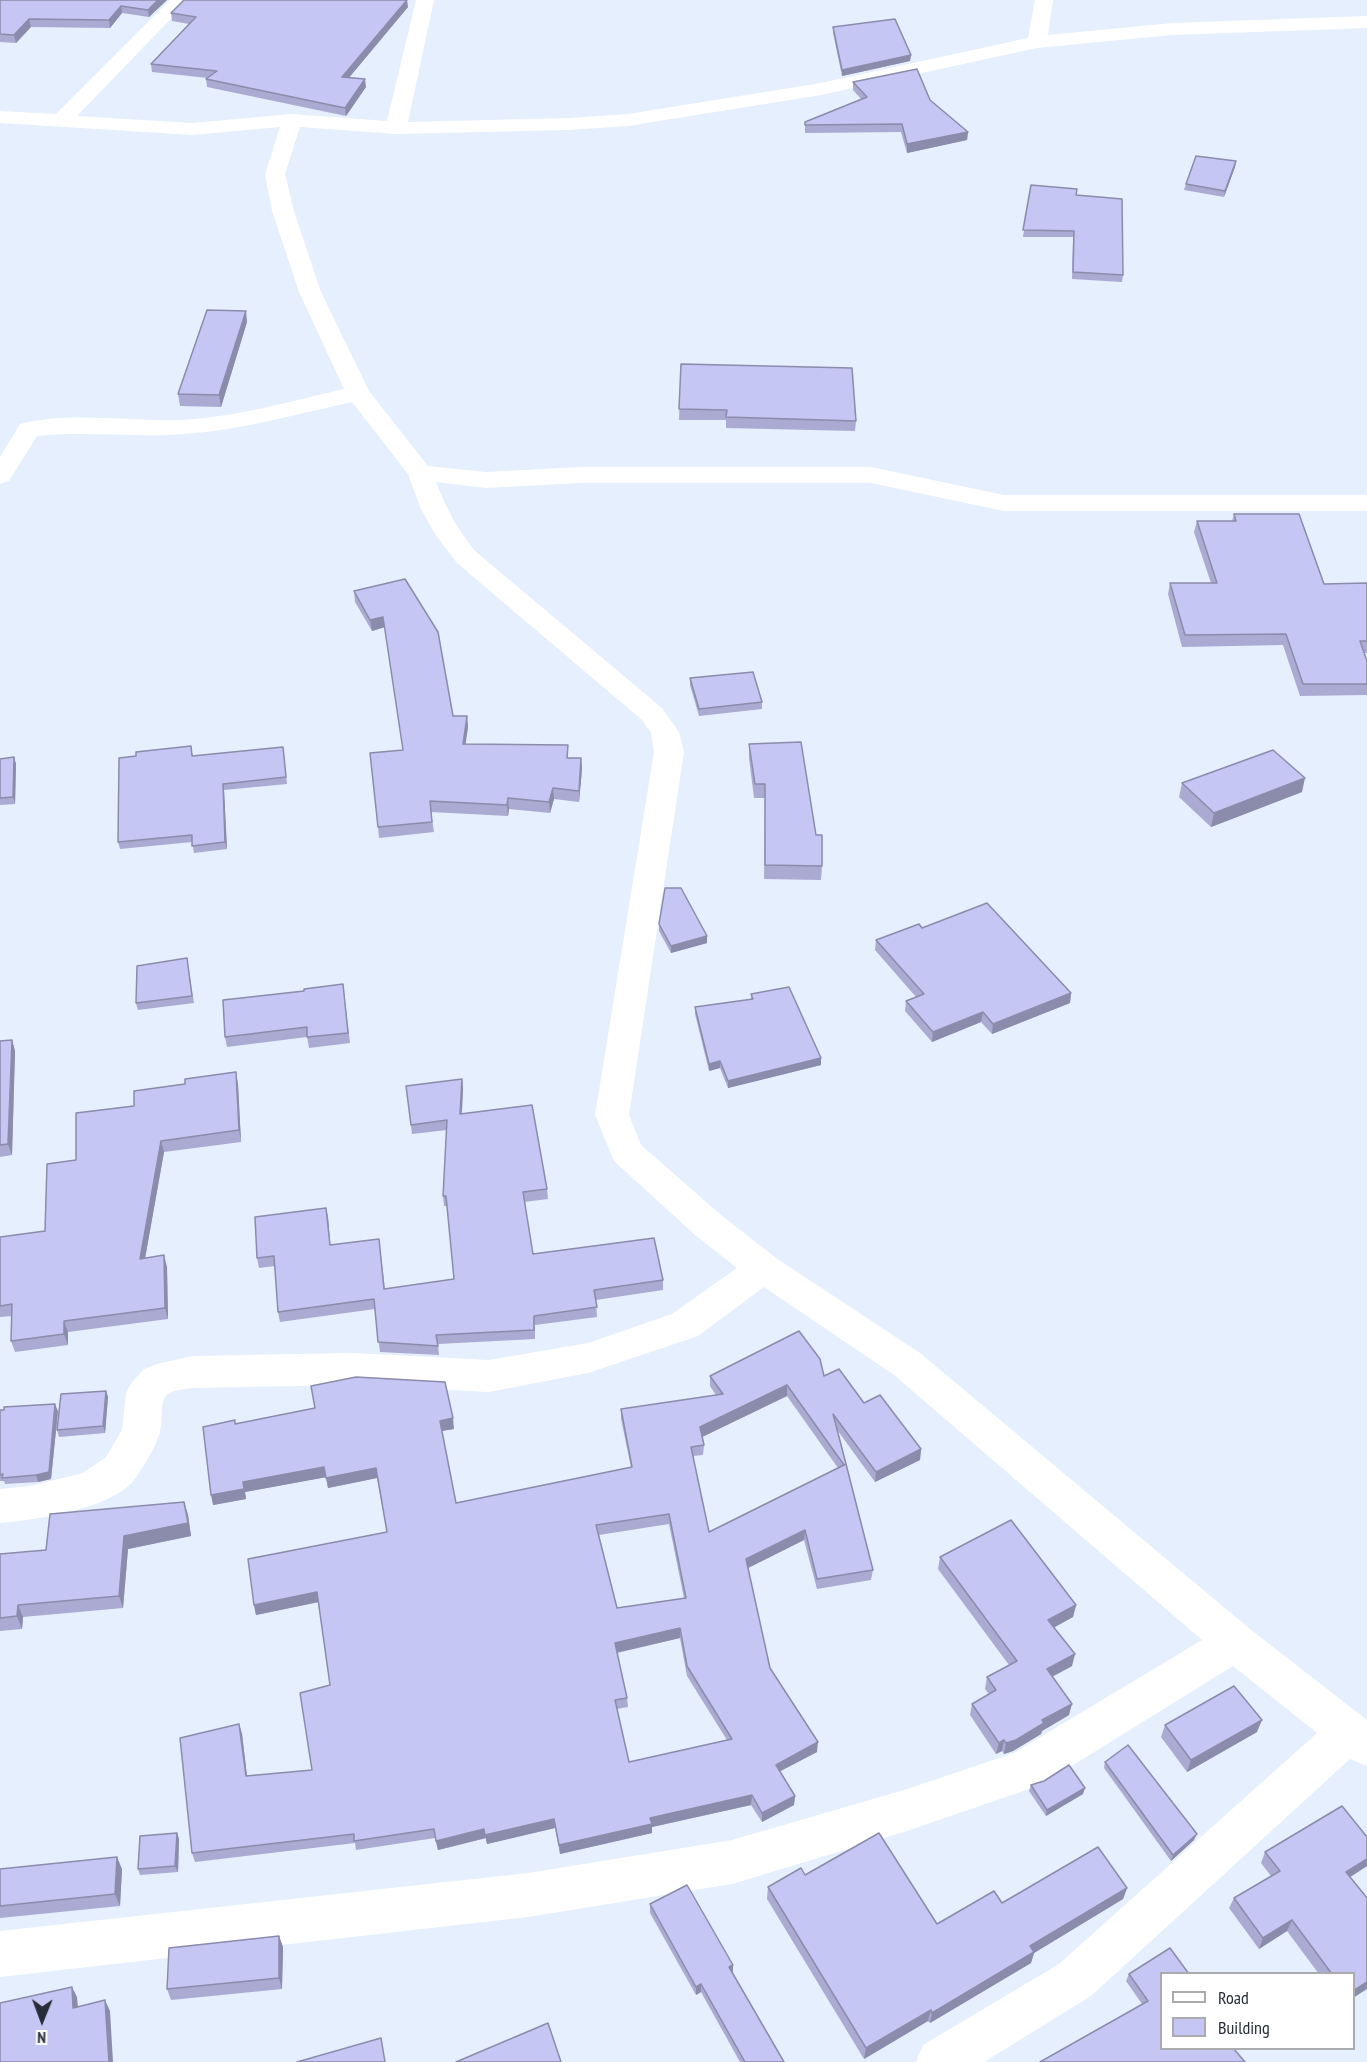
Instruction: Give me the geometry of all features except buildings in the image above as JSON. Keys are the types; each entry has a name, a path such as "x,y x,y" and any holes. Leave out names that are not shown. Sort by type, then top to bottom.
{"street":[{"path":"61,121 180,0"},
{"path":"396,128 425,0"},
{"path":"1037,42 1044,0"},
{"path":"0,117 192,129 292,120 396,128 569,124 681,114 821,89 1037,42 1172,29 1367,22"},
{"path":"292,120 275,174 310,292 358,393 420,473 438,516 466,557 652,714 665,732 669,752 612,1114 626,1152 708,1225 763,1268 906,1364 1235,1642 1358,1739 1075,1980 940,2062"},
{"path":"0,476 9,465 20,441 29,429 63,425 135,428 226,423 358,393"},
{"path":"420,473 486,480 579,475 871,475 899,479 980,499 1015,503 1367,503"},
{"path":"0,1506 30,1503 93,1488 120,1469 141,1432 145,1393 158,1380 193,1372 352,1369 489,1376 577,1360 685,1325 763,1268"},
{"path":"0,1954 528,1895 732,1862 904,1811 1026,1770 1235,1642"}]}
